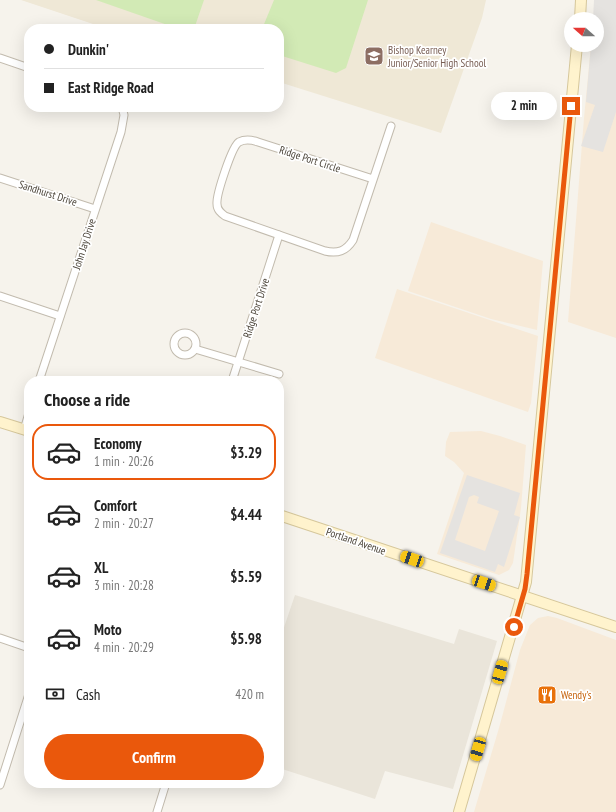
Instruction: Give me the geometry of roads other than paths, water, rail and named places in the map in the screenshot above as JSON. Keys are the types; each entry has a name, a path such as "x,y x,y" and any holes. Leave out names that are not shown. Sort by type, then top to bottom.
{"main road":[{"path":"580,12 581,0"},
{"path":"459,812 526,582 576,52"},
{"path":"0,422 24,429"},
{"name":"Portland Avenue","path":"284,517 616,627"}],"street":[{"path":"0,58 24,66"},
{"name":"John Jay Drive","path":"41,376 123,122 123,112"},
{"path":"373,179 391,126"},
{"name":"Ridge Port Circle","path":"248,140 258,142 373,179 353,240 344,250 331,253 279,235 220,213 217,203 218,193 233,150 240,142 248,140"},
{"name":"Sandhurst Drive","path":"0,178 95,209"},
{"name":"Ridge Port Drive","path":"234,376 279,235"},
{"path":"0,296 60,316"},
{"path":"195,348 279,374"},
{"path":"0,638 24,646"},
{"path":"0,785 24,710"},
{"path":"157,812 164,788"}],"place":[{"name":"Bishop Kearney Junior/Senior High School","path":"374,56"},
{"name":"Wendy's","path":"547,695"}]}
